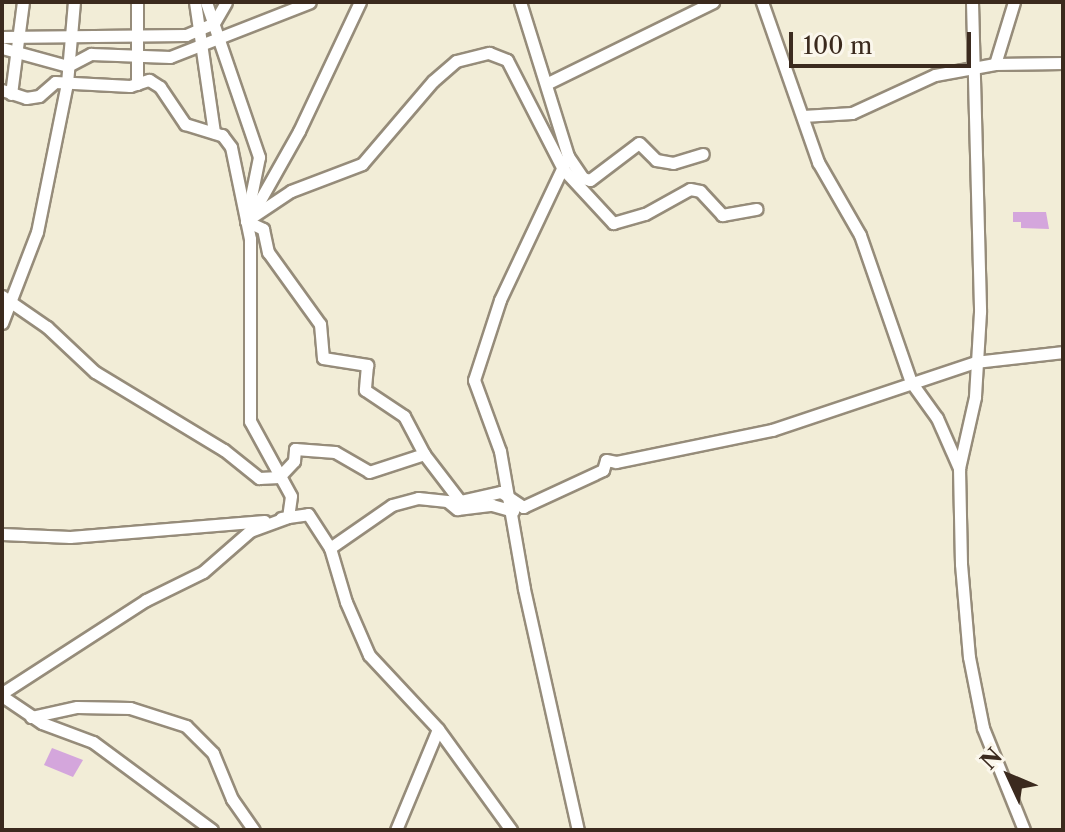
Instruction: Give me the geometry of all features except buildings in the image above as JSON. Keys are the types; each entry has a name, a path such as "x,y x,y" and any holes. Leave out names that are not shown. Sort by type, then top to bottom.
{"street":[{"path":"23,2 17,52 6,92 39,96 47,84 137,84 149,80 160,87 185,124 214,133 231,147 248,220 253,314 248,411 278,464 279,477 291,496 288,517"},
{"path":"2,323 6,301 37,232 67,83 74,2"},
{"path":"137,2 137,84"},
{"path":"195,2 214,133"},
{"path":"206,2 259,157 248,220"},
{"path":"2,37 20,34 186,35 214,23 226,2"},
{"path":"2,48 68,66 91,54 170,57 310,2"},
{"path":"248,220 299,131 360,2"},
{"path":"520,2 548,83 568,156 590,180 639,143 664,162 703,154"},
{"path":"548,83 713,2"},
{"path":"762,2 818,162 860,235 911,382 937,418 959,468"},
{"path":"972,2 980,300 975,397 959,468 969,657 983,728 1024,830"},
{"path":"995,64 1014,2"},
{"path":"248,220 291,191 362,164 414,99 470,55 489,53 507,60 563,169 613,223 645,214 690,189 700,191 722,215 756,209"},
{"path":"803,116 852,113 921,80 974,68 995,64 1063,63"},
{"path":"568,156 500,300 474,380 512,506 524,589 578,830"},
{"path":"248,220 263,229 268,252 320,324 323,358 367,365 365,390 404,416 424,454 460,501 501,492 512,506"},
{"path":"6,301 47,327 127,395 164,412 259,478 279,477 294,461 295,449 335,452 369,472 424,454"},
{"path":"330,548 392,505 418,498 447,501 457,509 492,505 523,507 603,470 606,460 616,462 772,430 975,362 1063,352"},
{"path":"2,534 101,535 308,514 330,548 369,655 438,729 511,830"},
{"path":"212,830 93,742 31,717 2,695 146,600 203,572 250,531 288,517"},
{"path":"31,717 77,707 130,708 186,726 213,753 232,799 254,830"},
{"path":"396,830 438,729"}]}
